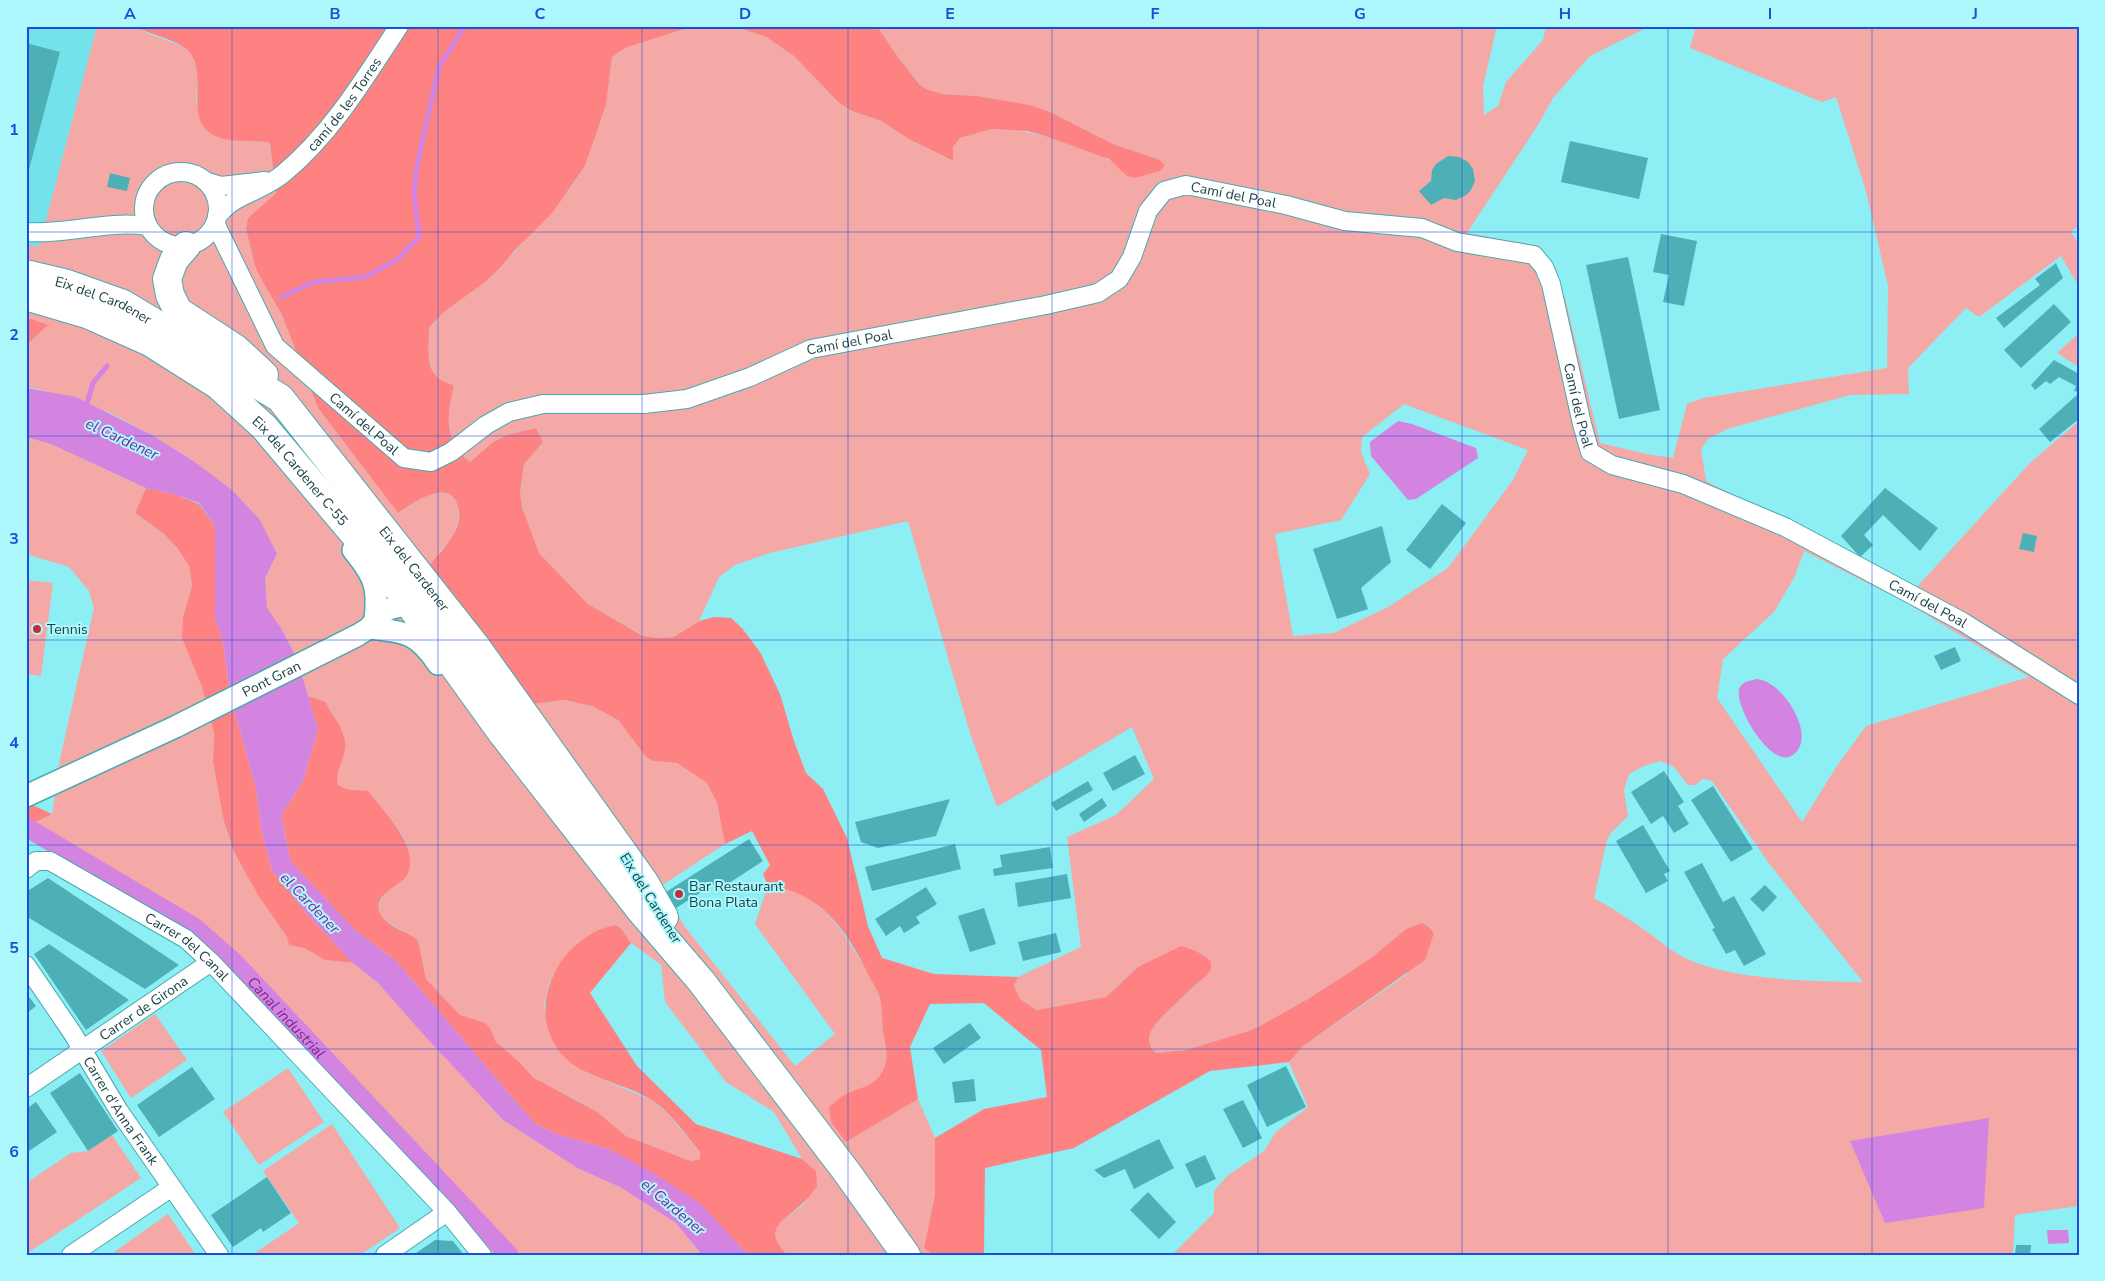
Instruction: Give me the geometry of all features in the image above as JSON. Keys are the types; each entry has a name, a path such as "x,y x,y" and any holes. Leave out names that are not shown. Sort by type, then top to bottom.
{"main road":[{"path":"193,243 174,260 167,279 170,295 178,311 236,349 267,378 280,398"},
{"name":"Eix del Cardener","path":"26,274 64,283 123,304 280,398 478,648 644,882 701,981"},
{"name":"Eix del Cardener C-55","path":"26,296 87,314 150,342 218,385 264,427 387,573 473,690 502,733"},
{"name":"Eix del Cardener","path":"502,733 641,911 701,981 846,1171 906,1255"}],"street":[{"name":"camí de les Torres","path":"216,219 232,202 262,188 282,175 313,147 360,86 399,26"},
{"path":"103,225 131,212 145,198 156,181 170,174 189,173 221,186 260,182 282,175"},
{"path":"145,198 144,210 148,226 154,235 164,242 175,246 193,243 209,233 216,219 217,201 205,181"},
{"name":"Camí del Poal","path":"216,219 275,346 404,458 431,462 450,452 509,412 543,404 644,404 687,399 750,377 811,349 1046,305 1098,293 1119,279 1132,257 1148,211 1153,204 1164,192 1186,185 1268,201 1345,221 1422,228 1457,242 1534,256 1544,267 1551,284 1590,452 1612,465 1683,484 1785,527 1963,622 2079,695"},
{"path":"26,232 62,231 103,225 131,224 148,226"},
{"path":"193,243 237,266"},
{"path":"323,454 345,497 397,564 411,594 408,604 430,614 461,651 533,752 553,775 579,792"},
{"path":"325,499 347,542 364,563 376,585 377,598 371,628 405,634 426,647 466,702 502,733"},
{"name":"Pont Gran","path":"26,796 175,727 371,628 400,618 408,604"},
{"name":"Carrer del Canal","path":"26,868 36,861 50,860 186,940 211,962 447,1212 482,1255"},
{"name":"Carrer de Girona","path":"26,1088 211,962"},
{"name":"Carrer d'Anna Frank","path":"26,965 83,1050 119,1111 219,1255"},
{"path":"71,1255 172,1187"},
{"path":"385,1255 447,1212"}],"shaded area":[{"path":"26,26 97,26 39,248 26,244"},
{"path":"97,26 135,26 147,33 182,46 191,54 196,65 198,76 196,102 247,140 270,143 276,193 248,218 246,229 255,266 282,315 318,408 398,513 431,494 446,493 454,497 459,511 458,524 449,542 439,552 532,704 564,700 592,706 618,720 646,757 653,761 677,763 707,783 717,803 725,844 661,886 685,927 795,1066 835,1034 755,924 768,886 784,888 810,900 831,918 849,942 879,995 886,1059 884,1069 878,1078 864,1088 842,1096 846,1142 918,1099 935,1138 935,1194 924,1248 933,1255 788,1255 778,1244 775,1235 776,1228 803,1205 808,1198 816,1171 802,1159 774,1112 726,1082 665,1002 661,965 631,943 621,928 615,925 607,927 579,942 556,970 549,983 544,1007 555,1044 568,1060 587,1073 652,1100 669,1115 700,1152 700,1159 692,1161 685,1159 626,1136 596,1111 540,1083 496,1042 490,1028 460,1015 426,979 418,940 388,922 382,916 379,910 383,897 393,886 405,878 409,858 407,845 397,827 361,790 345,789 338,785 336,778 344,735 326,702 308,696 297,659 281,628 267,609 265,578 277,554 195,462 152,435 110,413 37,389 26,388 26,345 47,325 26,317 26,244 39,247"},
{"path":"135,26 693,26 625,48 612,57 606,105 585,166 553,212 500,268 484,283 444,312 429,328 429,356 432,371 437,377 454,385 449,427 455,445 461,454 470,462 493,442 507,435 536,428 543,442 524,464 520,494 523,510 539,553 588,604 643,636 674,637 699,621 714,617 731,618 742,628 760,652 780,694 806,773 823,789 847,838 868,926 882,958 934,974 1018,977 1014,986 1021,1000 1037,1010 1106,997 1138,967 1181,946 1208,959 1211,962 1211,969 1152,1029 1149,1041 1156,1053 1186,1050 1260,1026 1308,999 1371,958 1406,929 1422,923 1434,933 1425,960 1303,1046 1289,1062 1210,1071 1074,1148 985,1168 984,1255 933,1255 924,1248 935,1194 935,1138 984,1109 1047,1097 1041,1050 984,1003 930,1004 910,1047 918,1099 846,1142 831,1122 829,1107 844,1095 875,1081 882,1072 886,1062 880,998 851,943 841,928 817,904 802,895 786,889 768,886 763,874 770,865 752,831 725,844 717,803 707,783 677,763 653,761 646,757 618,720 592,706 564,700 532,704 430,565 448,542 458,524 459,510 453,497 446,493 430,495 398,513 318,408 282,315 255,266 246,229 248,218 276,193 270,143 224,139 210,133 202,124 198,113 197,75 195,63 190,53 179,44"},
{"path":"693,26 736,27 766,37 794,56 838,102 852,111 881,121 909,139 952,161 953,147 960,138 992,129 1018,130 1045,136 1102,156 1116,164 1127,176 1158,159 1113,144 1048,111 1030,105 977,96 942,94 926,89 919,84 898,57 877,26 1497,26 1483,86 1484,115 1498,106 1506,82 1543,40 1546,26 1650,26 1590,56 1553,98 1538,125 1467,233 1540,246 1565,298 1600,443 1646,454 1673,458 1687,404 1703,398 1887,368 1888,286 1866,191 1836,97 1822,102 1690,48 1696,26 2079,26 2079,225 2071,232 2079,244 2079,287 2061,256 1979,317 1966,308 1908,368 1909,394 1850,395 1727,429 1708,439 1701,449 1706,481 1916,588 2030,463 2079,421 2079,1206 2015,1215 2013,1255 1172,1255 1214,1213 1214,1191 1227,1176 1264,1151 1276,1132 1308,1107 1289,1062 1303,1046 1406,975 1434,933 1422,923 1406,929 1371,958 1302,1003 1246,1032 1186,1050 1155,1053 1149,1044 1150,1034 1155,1024 1199,982 1202,976 1205,955 1181,947 1138,967 1106,997 1037,1010 1021,1001 1014,986 1018,977 1081,947 1067,837 1116,815 1154,779 1132,727 997,807 970,733 908,521 770,553 735,565 719,577 699,621 674,637 644,636 588,604 539,553 527,526 520,494 524,464 543,442 536,428 507,435 493,442 470,462 455,445 451,436 449,417 454,385 437,377 432,371 429,356 429,329 444,312 484,283 500,268 569,190 585,166 606,105 612,57 625,48","holes":["1404,404 1528,450 1513,480 1448,568 1388,607 1334,633 1293,636 1275,534 1341,520 1370,474 1361,452 1362,437","1804,551 1907,603 2029,677 1866,726 1837,766 1802,822 1717,698 1723,659 1774,612 1795,576","1660,761 1674,767 1688,785 1696,785 1702,779 1712,781 1768,862 1863,982 1767,978 1717,969 1676,953 1638,925 1594,898 1607,840 1611,833 1628,816 1624,790 1629,774 1644,766"]},
{"path":"718,26 877,26 919,84 926,89 942,94 977,96 1030,105 1048,111 1113,144 1158,159 1165,165 1160,171 1135,178 1127,176 1109,159 1045,136 1028,131 992,129 960,138 953,147 953,161 909,139 881,121 852,111 838,102 794,56 766,37 736,27"},
{"path":"26,317 48,325 26,345"},
{"path":"2079,333 2079,367 2057,353"},
{"path":"26,437 51,444 146,488 135,513 163,533 178,549 189,566 192,586 187,605 202,687 214,733 213,762 226,829 233,850 287,937 289,945 304,948 325,960 353,963 378,983 503,1120 579,1169 620,1187 676,1223 702,1255 492,1255 453,1206 243,979 189,931 26,832 26,827 52,814 60,759 94,608 89,591 69,567 26,554"},
{"path":"146,488 177,495 199,504 215,526 215,617 223,642 230,693 256,789 261,827 272,870 307,914 353,963 325,960 304,948 289,945 287,937 258,895 233,850 224,821 213,762 214,733 202,687 182,638 183,618 192,586 189,566 178,549 163,533 135,513"},
{"name":"Tennis","path":"26,580 53,583 41,676 26,674"},
{"path":"308,696 326,702 344,737 345,748 337,779 338,785 346,789 368,791 395,825 406,844 410,864 408,873 405,878 384,895 380,901 380,913 389,923 418,940 426,979 460,1015 485,1023 490,1028 496,1042 534,1078 596,1111 626,1136 685,1159 692,1161 700,1159 700,1152 677,1124 657,1104 642,1095 584,1071 570,1062 552,1040 548,1027 546,999 556,970 573,947 581,941 606,927 615,925 621,928 631,943 590,993 637,1066 696,1124 802,1159 816,1171 817,1186 804,1202 782,1221 775,1232 780,1246 788,1255 748,1255 739,1245 611,1150 556,1134 534,1123 396,961 355,930 290,861 281,815 303,781 318,729"},
{"path":"26,802 52,814 26,827"},
{"path":"155,1014 187,1060 131,1098 101,1051"},
{"path":"288,1068 324,1122 259,1165 223,1112"},
{"path":"332,1124 400,1228 360,1255 252,1255 299,1223 263,1171"},
{"path":"112,1135 141,1178 26,1254 26,1183 71,1153 88,1151"},
{"path":"168,1214 196,1255 110,1255"}],"water":[{"name":"el Cardener","path":"26,388 76,397 152,435 195,462 233,491 260,520 277,554 265,578 267,608 281,628 297,659 318,729 303,781 281,815 290,861 355,930 396,961 534,1123 556,1134 611,1150 657,1175 702,1205 748,1255 702,1255 676,1223 620,1187 579,1169 503,1120 378,983 353,963 307,914 272,870 261,827 256,789 230,693 223,642 215,617 215,526 199,503 177,495 146,488 51,444 26,437"},
{"path":"1398,421 1412,424 1476,448 1478,458 1416,499 1408,500 1371,456 1370,442"},
{"path":"1756,679 1766,681 1776,688 1794,710 1802,735 1800,746 1793,755 1784,757 1774,753 1755,733 1747,719 1741,706 1740,687 1745,682"},
{"path":"1989,1118 1984,1208 1885,1223 1850,1141"},
{"path":"2047,1230 2068,1230 2069,1243 2048,1244"}],"building":[{"path":"26,43 60,52 27,177 26,177"},
{"path":"1570,141 1648,158 1639,199 1561,182"},
{"path":"1448,156 1459,157 1468,162 1473,169 1475,181 1471,190 1466,195 1456,200 1444,198 1431,205 1419,191 1431,181 1432,170 1436,164"},
{"path":"110,173 130,178 127,191 107,187"},
{"path":"1661,234 1697,241 1684,306 1663,302 1669,275 1653,272"},
{"path":"1628,257 1660,410 1619,419 1586,265"},
{"path":"2056,263 2063,278 2004,328 1996,318 2040,285 2035,279"},
{"path":"2054,304 2071,322 2021,368 2004,350"},
{"path":"2054,360 2079,374 2079,392 2074,391 2076,386 2059,377 2050,384 2046,381 2035,390 2031,385"},
{"path":"2079,393 2079,419 2050,442 2039,429"},
{"path":"1885,488 1938,528 1920,551 1883,515 1864,535 1873,545 1860,557 1841,536"},
{"path":"1442,504 1466,523 1430,569 1406,550"},
{"path":"1382,526 1391,562 1361,588 1368,609 1337,619 1313,549"},
{"path":"2023,533 2037,536 2034,552 2019,549"},
{"path":"1955,647 1961,661 1941,670 1934,656"},
{"path":"1135,755 1145,774 1113,791 1103,773"},
{"path":"1664,771 1684,802 1678,806 1689,824 1674,833 1663,816 1651,824 1631,792"},
{"path":"1088,781 1093,790 1056,811 1051,803"},
{"path":"1713,786 1753,849 1731,862 1691,800"},
{"path":"1102,798 1107,806 1084,822 1079,814"},
{"path":"950,799 936,836 878,848 861,842 855,822"},
{"path":"1643,825 1670,871 1664,874 1668,881 1646,893 1616,841"},
{"path":"749,839 763,861 723,887 719,881 676,908 666,892"},
{"path":"955,844 961,869 872,891 865,867"},
{"path":"1050,847 1053,868 994,876 993,869 1002,867 1000,855"},
{"path":"1702,863 1723,902 1734,896 1766,954 1744,966 1735,950 1726,954 1712,929 1715,928 1684,872"},
{"path":"1067,874 1071,898 1018,907 1015,883"},
{"path":"48,878 179,965 145,989 26,916 26,892"},
{"path":"1765,885 1777,897 1763,912 1750,899"},
{"path":"926,887 937,904 916,917 920,923 904,933 900,926 886,936 875,919"},
{"path":"984,908 996,944 970,952 958,916"},
{"path":"1056,933 1061,952 1023,961 1018,942"},
{"path":"49,944 129,1000 86,1030 34,954"},
{"path":"26,993 36,1006 26,1014"},
{"path":"970,1023 981,1038 944,1064 933,1048"},
{"path":"1286,1066 1306,1107 1267,1127 1247,1085"},
{"path":"192,1067 215,1099 159,1137 137,1105"},
{"path":"80,1073 118,1131 88,1151 50,1093"},
{"path":"974,1079 976,1101 955,1103 952,1082"},
{"path":"1243,1100 1262,1138 1243,1148 1223,1109"},
{"path":"36,1102 57,1132 26,1153 26,1109"},
{"path":"1159,1139 1174,1168 1134,1189 1125,1169 1104,1178 1094,1170"},
{"path":"1205,1155 1216,1179 1196,1188 1185,1164"},
{"path":"267,1177 291,1213 263,1232 261,1228 233,1247 211,1215"},
{"path":"1148,1192 1176,1222 1159,1239 1130,1210"},
{"path":"435,1240 453,1241 464,1255 413,1255"},
{"path":"2016,1245 2031,1245 2030,1255 2015,1255"}],"waterway":[{"path":"281,297 314,282 366,277 398,259 419,237 414,193 421,147 439,67 465,26"},
{"path":"86,407 93,383 107,366"},
{"name":"Canal industrial","path":"26,827 194,927 234,962 509,1255"}],"place":[{"name":"Tennis","path":"37,629"},
{"name":"Bar Restaurant Bona Plata","path":"679,894"}]}
